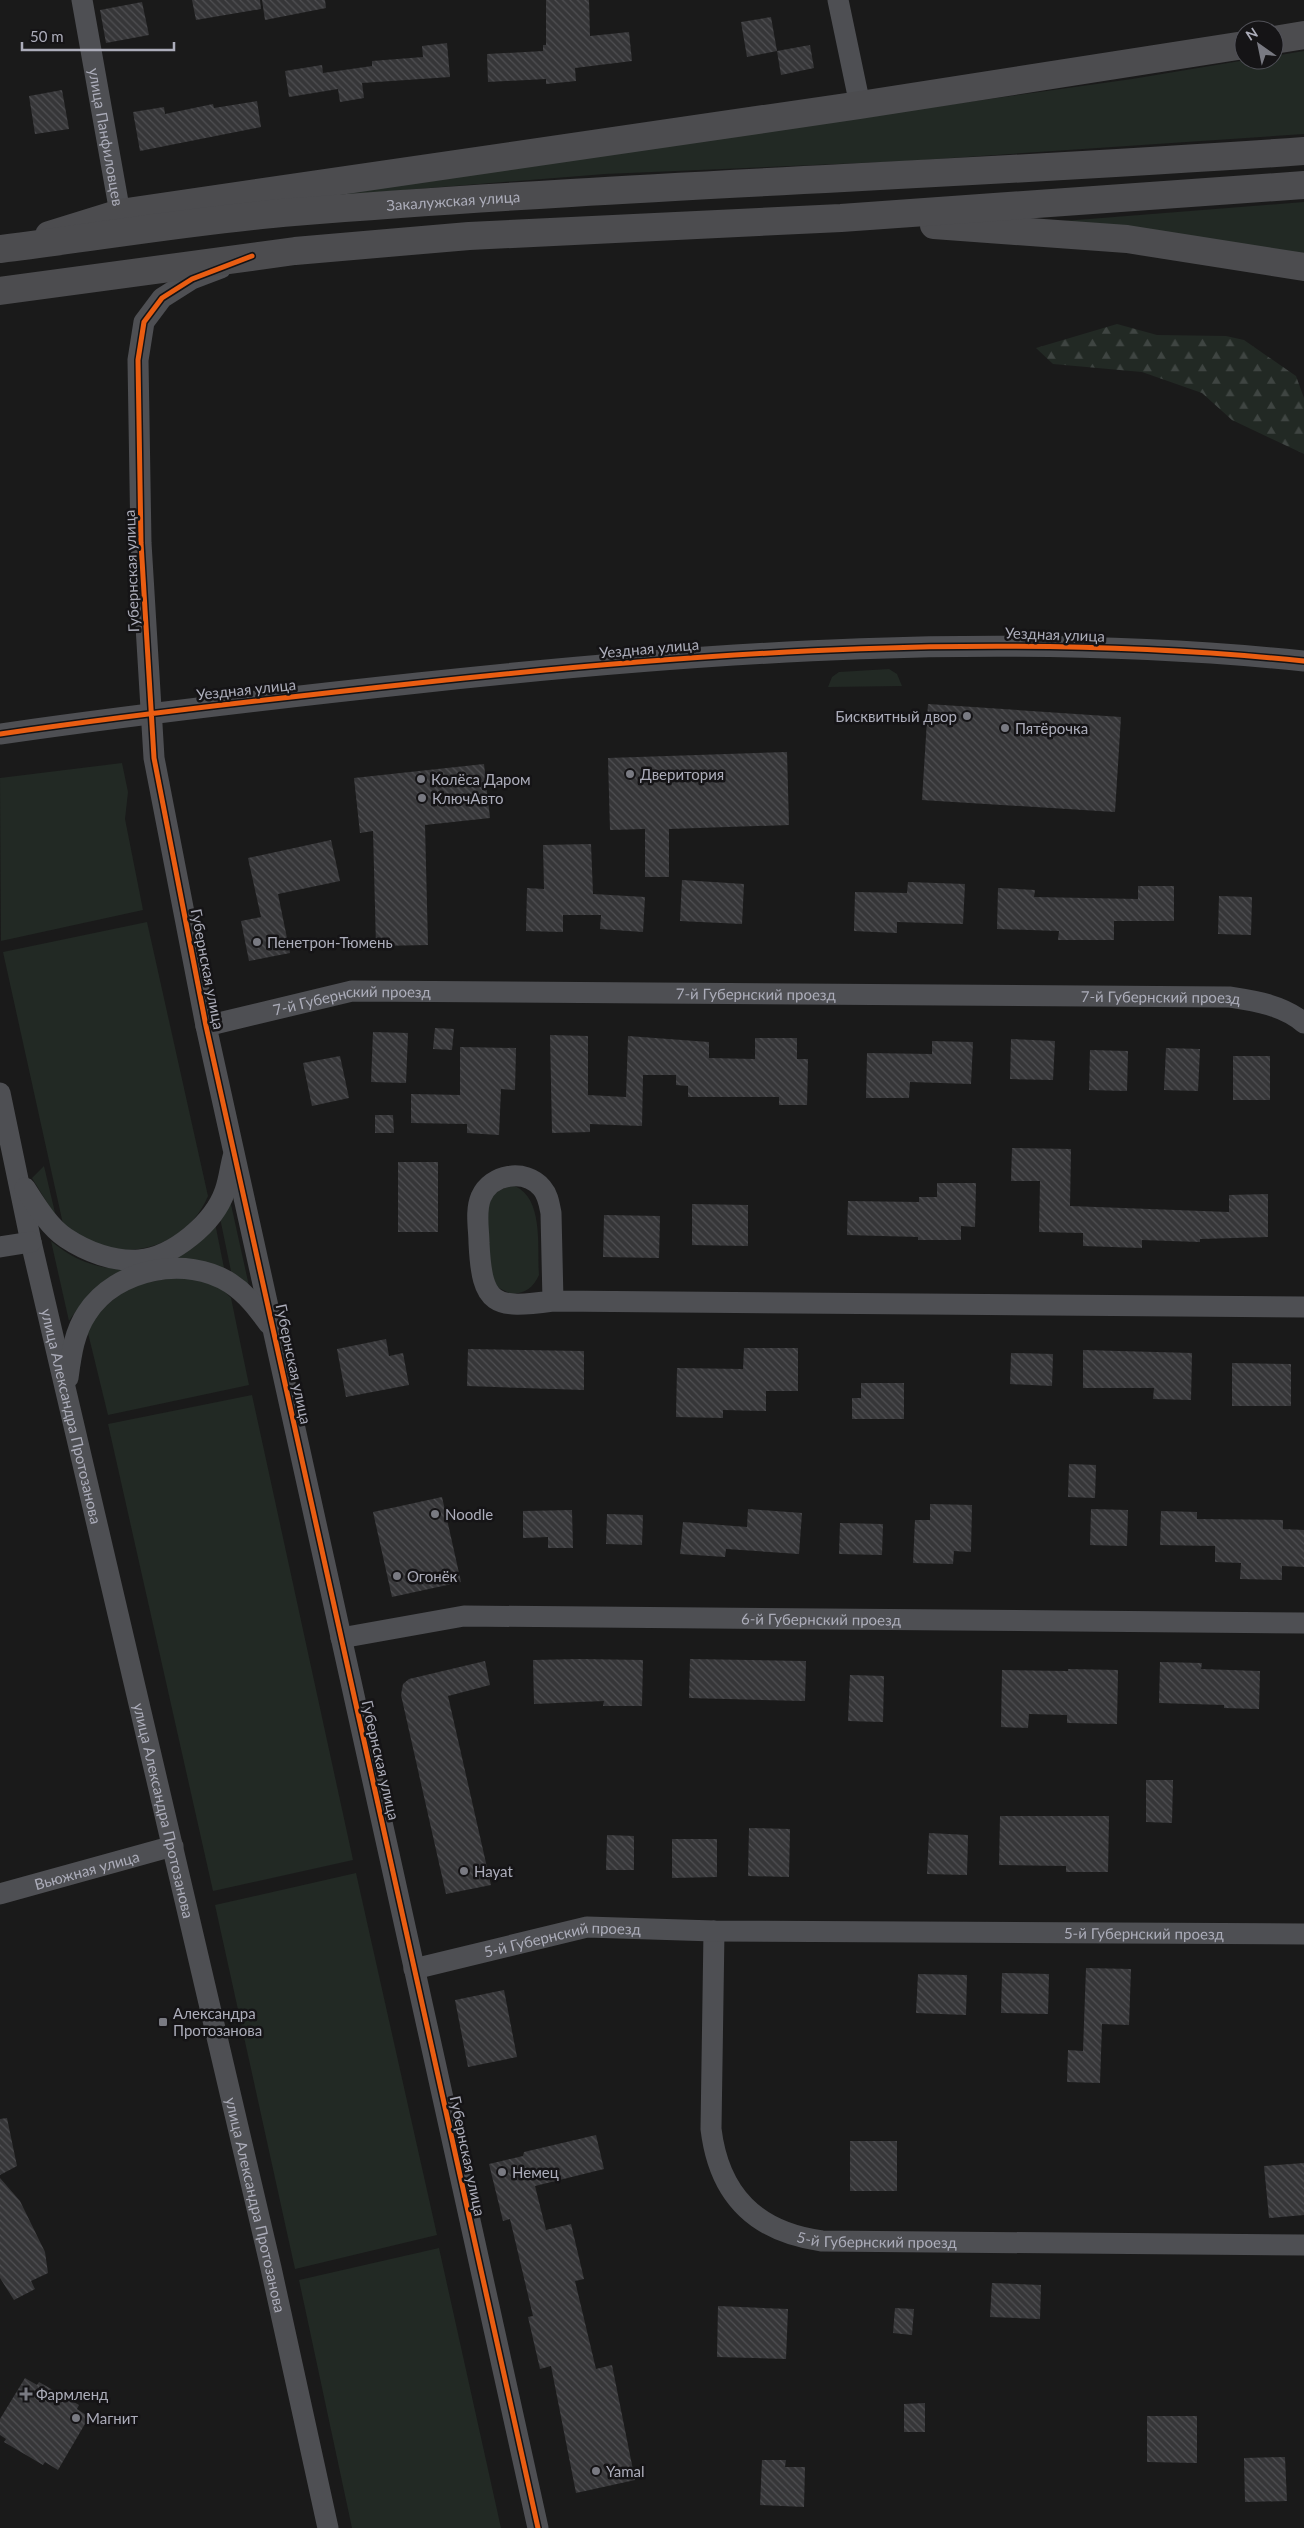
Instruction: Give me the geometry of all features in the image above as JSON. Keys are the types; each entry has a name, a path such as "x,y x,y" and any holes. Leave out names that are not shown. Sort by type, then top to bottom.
{"main road":[{"path":"1284,38 1304,35"},
{"path":"4,248 120,213 860,105 1234,47"},
{"name":"Закалужская улица","path":"4,248 289,212 908,173 1114,164 1304,151"},
{"path":"0,291 252,256 469,236 841,218 1304,185"},
{"path":"841,218 1128,240 1304,267"}],"street":[{"name":"улица Панфиловцев","path":"82,0 120,213"},
{"path":"838,0 860,105"},
{"name":"Губернская улица","path":"252,256 192,279 162,298 144,322 138,360 141,543 150,712 160,792 206,1026 538,2528"},
{"name":"Уездная улица","path":"0,734 150,712 498,674 703,656 820,649 1004,645 1185,652 1304,661"},
{"name":"7-й Губернский проезд","path":"206,1026 352,991 1229,997 1280,1009 1304,1023"},
{"name":"улица Александра Протозанова","path":"0,1093 31,1242 271,2268 328,2528"},
{"path":"18,1178 40,1211 65,1238 102,1256 140,1260 176,1248 204,1226 224,1192 234,1150"},
{"path":"553,1301 551,1212 548,1198 541,1186 529,1178 515,1175 501,1178 489,1186 481,1198 478,1212 483,1282 490,1294 502,1303 516,1306 553,1301 1304,1307"},
{"path":"0,1247 31,1242"},
{"path":"66,1387 74,1342 87,1312 112,1286 141,1274 170,1268 205,1271 231,1283 254,1302 275,1333"},
{"name":"6-й Губернский проезд","path":"341,1638 464,1616 1304,1623"},
{"name":"Вьюжная улица","path":"0,1894 173,1846"},
{"name":"5-й Губернский проезд","path":"414,1969 587,1927 714,1931 1304,1934"},
{"name":"5-й Губернский проезд","path":"714,1931 711,2129 713,2151 720,2171 730,2190 744,2207 780,2231 800,2238 822,2240 1304,2245"}],"green space":[{"path":"1304,51 1304,134 907,161 605,174 256,202 1132,79 1234,62 1234,70 1284,70 1284,54"},
{"path":"1304,202 1304,257 1051,222"},
{"path":"1117,324 1157,335 1226,336 1244,340 1296,376 1304,398 1304,454 1232,420 1202,393 1142,372 1053,364 1036,348"},
{"path":"889,669 897,674 902,686 828,687 832,677 839,672"},
{"path":"122,763 128,792 125,819 143,910 1,941 0,778"},
{"path":"147,922 208,1196 201,1210 180,1232 153,1246 123,1250 95,1244 63,1224 3,952"},
{"path":"44,1166 56,1217 32,1178"},
{"path":"515,1186 524,1192 531,1202 535,1213 539,1275 528,1289 511,1294 497,1287 492,1277 487,1238 487,1217 490,1200 494,1194 504,1188"},
{"path":"230,1200 249,1286 232,1276 220,1218"},
{"path":"215,1223 225,1273 170,1261"},
{"path":"51,1241 85,1262 103,1267 124,1269 93,1292 69,1321"},
{"path":"171,1278 197,1279 218,1285 231,1298 249,1385 108,1415 87,1329 97,1312 133,1285"},
{"path":"252,1395 353,1860 213,1891 108,1424"},
{"path":"356,1873 437,2235 295,2269 215,1905"},
{"path":"439,2248 501,2528 352,2528 299,2280"}],"building":[{"path":"192,0 260,0 261,9 196,20"},
{"path":"262,0 325,0 326,8 265,20"},
{"path":"546,0 589,0 590,36 629,32 632,61 575,68 576,81 546,84 546,79 488,82 487,54 543,51 543,45 546,45"},
{"path":"142,2 149,35 106,43 100,10"},
{"path":"771,17 777,51 747,57 741,22"},
{"path":"447,43 450,77 362,83 364,98 340,102 338,89 289,97 285,71 322,65 323,73 372,66 372,61 423,57 422,46"},
{"path":"810,45 814,68 781,75 777,51"},
{"path":"62,90 69,129 35,134 29,96"},
{"path":"257,101 261,127 140,151 133,112 164,107 165,114 213,104 214,108"},
{"path":"928,704 1121,717 1115,812 922,800"},
{"path":"787,752 789,825 669,829 669,877 645,877 645,829 610,830 608,758"},
{"path":"484,764 490,818 425,825 428,945 376,946 373,831 360,833 354,778"},
{"path":"331,840 340,881 278,894 290,953 249,961 241,921 261,917 248,858"},
{"path":"591,844 593,894 645,897 643,932 600,929 601,915 563,915 563,932 526,931 527,888 544,889 543,845"},
{"path":"682,880 744,884 742,924 680,921"},
{"path":"908,882 965,884 963,924 897,922 897,933 854,931 855,892 907,893"},
{"path":"1138,886 1174,886 1174,921 1114,921 1114,940 1058,940 1059,931 997,929 998,888 1035,890 1034,897 1138,899"},
{"path":"1219,896 1252,897 1251,935 1218,934"},
{"path":"435,1028 454,1029 452,1050 433,1049"},
{"path":"373,1032 408,1033 406,1083 371,1082"},
{"path":"550,1035 588,1036 588,1095 626,1097 628,1036 709,1042 709,1058 755,1059 755,1038 797,1038 797,1059 808,1059 807,1105 779,1105 779,1097 688,1097 688,1086 676,1085 676,1075 643,1075 642,1126 590,1124 590,1132 552,1133"},
{"path":"1011,1039 1055,1041 1053,1080 1010,1079"},
{"path":"932,1041 973,1042 971,1084 910,1082 909,1098 866,1098 867,1053 932,1054"},
{"path":"460,1047 516,1048 515,1090 501,1089 499,1135 467,1133 467,1124 411,1123 411,1094 460,1095"},
{"path":"1166,1048 1200,1049 1198,1091 1164,1090"},
{"path":"1090,1050 1128,1051 1127,1091 1089,1090"},
{"path":"340,1056 349,1098 312,1106 303,1063"},
{"path":"1233,1056 1270,1056 1270,1100 1233,1100"},
{"path":"375,1115 393,1115 394,1133 375,1133"},
{"path":"1012,1148 1071,1149 1070,1206 1229,1212 1229,1195 1268,1194 1268,1237 1200,1239 1200,1242 1142,1240 1142,1248 1083,1246 1083,1233 1039,1232 1040,1181 1011,1181"},
{"path":"398,1162 438,1162 438,1232 398,1232"},
{"path":"937,1183 976,1183 975,1227 961,1226 961,1240 918,1240 918,1237 847,1235 848,1201 919,1202 919,1197 937,1197"},
{"path":"692,1204 748,1205 748,1246 692,1245"},
{"path":"604,1215 660,1216 659,1258 603,1257"},
{"path":"386,1339 389,1356 403,1353 409,1385 346,1397 337,1349"},
{"path":"744,1348 798,1348 798,1391 766,1391 766,1411 723,1410 723,1418 676,1417 677,1368 743,1369"},
{"path":"468,1349 584,1351 584,1390 467,1386"},
{"path":"1083,1350 1192,1353 1191,1400 1153,1399 1154,1388 1083,1388"},
{"path":"1011,1353 1053,1354 1052,1386 1010,1384"},
{"path":"1232,1363 1291,1364 1291,1406 1232,1406"},
{"path":"861,1383 904,1383 904,1419 852,1419 852,1398 861,1398"},
{"path":"1069,1464 1096,1465 1095,1498 1068,1497"},
{"path":"442,1497 461,1582 392,1597 373,1512"},
{"path":"930,1504 972,1505 971,1552 954,1551 953,1564 913,1563 915,1520 930,1520"},
{"path":"748,1509 802,1513 799,1554 726,1549 725,1557 680,1554 683,1522 747,1527"},
{"path":"1091,1509 1128,1510 1127,1546 1090,1545"},
{"path":"572,1510 573,1548 548,1548 548,1537 523,1538 523,1511"},
{"path":"1161,1511 1197,1512 1197,1519 1283,1520 1283,1529 1304,1530 1304,1567 1282,1566 1282,1580 1240,1579 1241,1563 1215,1562 1215,1546 1160,1545"},
{"path":"607,1514 643,1515 642,1545 606,1544"},
{"path":"840,1523 883,1524 882,1555 839,1554"},
{"path":"690,1659 806,1661 805,1701 689,1698"},
{"path":"533,1660 643,1660 642,1706 603,1706 604,1701 534,1704"},
{"path":"485,1661 490,1685 448,1696 491,1885 446,1894 401,1695 403,1684 409,1679"},
{"path":"1160,1662 1202,1663 1201,1669 1260,1671 1259,1709 1224,1708 1224,1705 1159,1703"},
{"path":"1068,1669 1118,1670 1117,1724 1067,1723 1067,1715 1029,1714 1028,1728 1001,1727 1002,1670 1068,1671"},
{"path":"850,1675 884,1676 883,1722 848,1721"},
{"path":"1146,1780 1173,1780 1172,1823 1146,1822"},
{"path":"1000,1816 1109,1816 1108,1872 1066,1872 1066,1866 999,1865"},
{"path":"749,1828 790,1829 789,1877 748,1876"},
{"path":"929,1833 968,1835 967,1875 927,1874"},
{"path":"607,1835 634,1836 634,1870 606,1870"},
{"path":"672,1839 717,1839 717,1877 672,1878"},
{"path":"1086,1968 1131,1969 1129,2025 1102,2024 1100,2083 1067,2082 1068,2050 1083,2051"},
{"path":"1002,1973 1049,1974 1048,2014 1001,2013"},
{"path":"918,1974 967,1975 966,2015 916,2013"},
{"path":"504,1990 517,2057 468,2067 455,2000"},
{"path":"7,2118 17,2166 0,2175 0,2119"},
{"path":"596,2135 604,2169 535,2186 546,2230 571,2224 584,2279 575,2281 596,2369 612,2365 635,2480 576,2493 551,2366 540,2369 528,2317 533,2316 510,2219 503,2221 489,2164 523,2156 524,2152"},
{"path":"850,2141 897,2141 897,2191 850,2191"},
{"path":"1304,2163 1304,2215 1269,2218 1264,2166"},
{"path":"0,2178 20,2201 45,2252 48,2273 31,2281 35,2289 14,2300 0,2278"},
{"path":"992,2283 1041,2285 1040,2319 990,2317"},
{"path":"718,2306 788,2309 786,2359 717,2357"},
{"path":"895,2308 914,2309 912,2335 893,2333"},
{"path":"25,2378 37,2385 39,2382 79,2405 77,2409 89,2417 58,2470 45,2462 43,2465 4,2442 6,2439 0,2435 0,2419"},
{"path":"925,2403 925,2432 904,2432 904,2404"},
{"path":"1147,2416 1197,2416 1197,2463 1147,2462"},
{"path":"1285,2457 1287,2501 1245,2502 1244,2458"},
{"path":"762,2460 786,2460 785,2467 805,2467 804,2507 760,2505"}],"cycle path":[{"path":"252,256 192,279 162,298 144,322 138,360 141,543 154,758 206,1026 538,2528"},
{"path":"0,734 418,683 639,662 750,654 972,646 1082,647 1193,652 1304,661"}],"place":[{"name":"Бисквитный двор","path":"967,716"},
{"name":"Пятёрочка","path":"1005,728"},
{"name":"Дверитория","path":"630,774"},
{"name":"Колёса Даром","path":"421,779"},
{"name":"КлючАвто","path":"422,798"},
{"name":"Пенетрон-Тюмень","path":"257,942"},
{"name":"Noodle","path":"435,1514"},
{"name":"Огонёк","path":"397,1576"},
{"name":"Hayat","path":"464,1871"},
{"name":"Александра Протозанова","path":"163,2022"},
{"name":"Немец","path":"502,2172"},
{"name":"Фармленд","path":"26,2394"},
{"name":"Магнит","path":"76,2418"},
{"name":"Yamal","path":"596,2471"}]}
